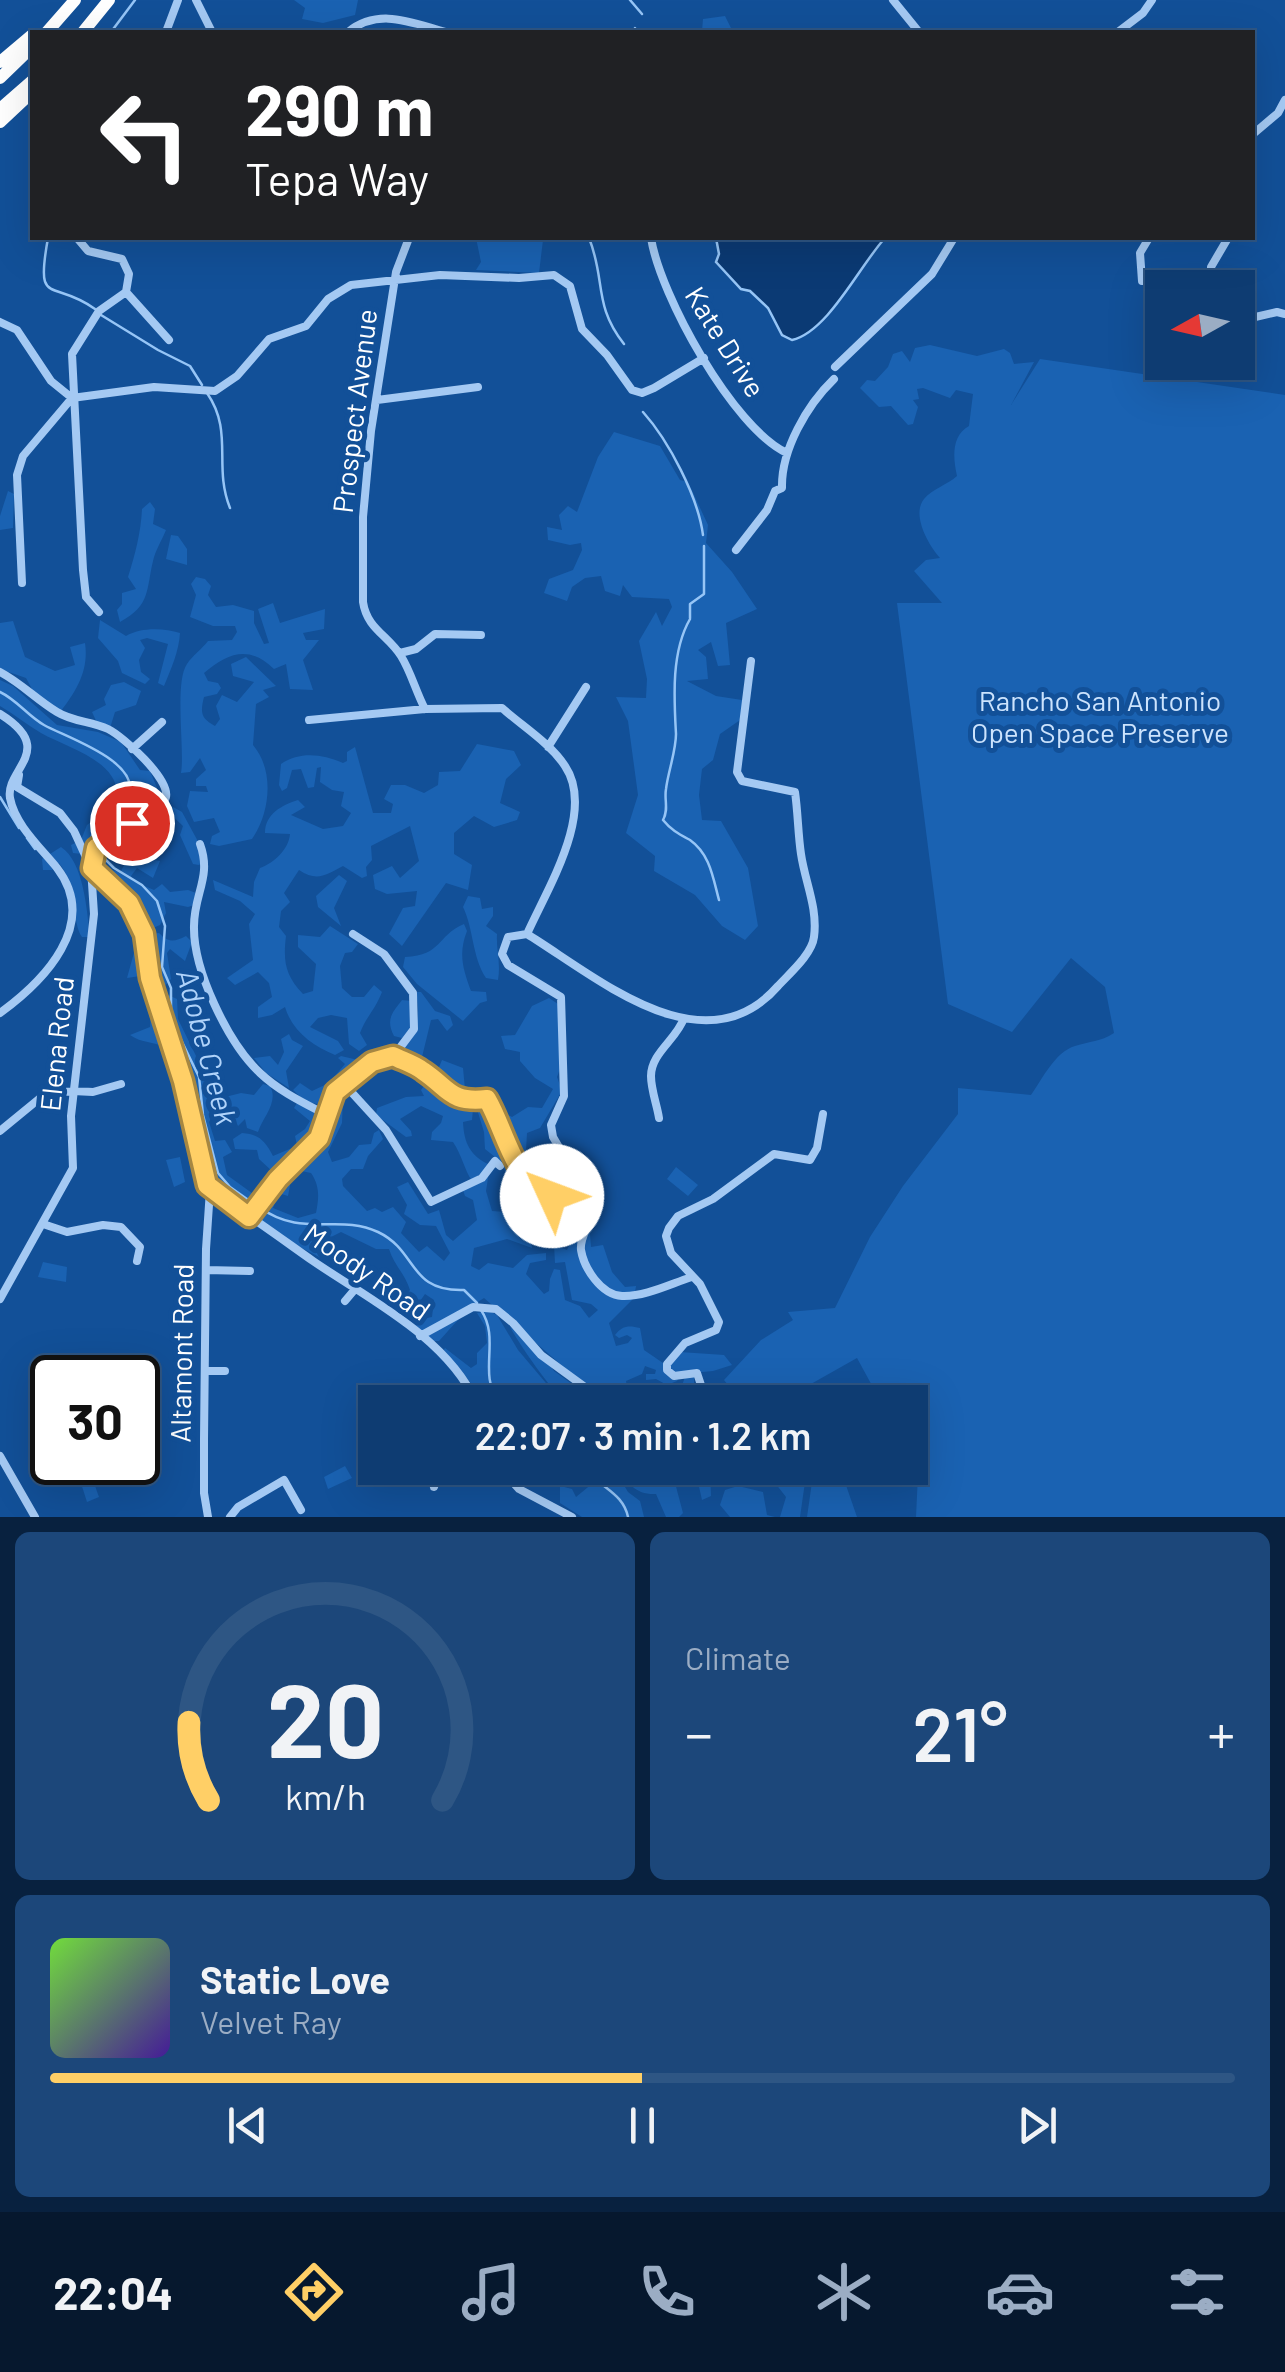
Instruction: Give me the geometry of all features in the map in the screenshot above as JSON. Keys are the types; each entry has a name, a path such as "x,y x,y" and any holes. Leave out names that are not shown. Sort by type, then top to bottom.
{"highway":[{"path":"49,30 75,0"},
{"path":"85,30 109,0"},
{"path":"40,30 64,14"},
{"path":"0,62 30,37"},
{"path":"0,78 30,50"},
{"path":"0,109 30,83"},
{"path":"0,122 30,94"}],"street":[{"path":"167,30 178,0"},
{"path":"196,0 211,30"},
{"path":"892,0 917,30"},
{"path":"1121,30 1143,13 1152,0"},
{"path":"351,30 382,17 437,30"},
{"path":"1255,133 1278,114 1285,101"},
{"path":"79,240 88,251 122,259 129,274 126,292 99,310 71,360 86,598 99,612"},
{"name":"Prospect Avenue","path":"409,240 394,278 366,475 363,602 365,616 372,626 400,653 425,709"},
{"name":"Kate Drive","path":"652,240 665,288 704,358 766,442 786,452"},
{"path":"835,367 932,274 953,240"},
{"path":"1142,282 1140,253 1148,240"},
{"path":"1211,270 1227,240"},
{"path":"22,584 17,475 24,456 72,398 154,387 215,391 238,376 269,339 306,326 338,290 351,285 452,275 554,275 570,286 582,328 632,390 654,388 704,358"},
{"path":"126,292 169,340"},
{"path":"1255,317 1285,314"},
{"path":"0,322 18,330 52,381 72,398"},
{"path":"736,550 767,510 775,490 782,488 786,452 822,390 834,379"},
{"path":"377,400 478,386"},
{"path":"400,653 416,649 434,634 481,635"},
{"path":"393,1056 422,1070 447,1093 469,1101 487,1099 520,1171 532,1186 552,1196 565,1190 570,1180 569,1164 553,1137 551,1125 564,1096 560,997 508,964 502,954 508,937 527,934 653,1010 684,1018 710,1023 749,1010 771,994 814,943 815,911 801,852 802,810 795,792 742,781 737,772 751,661"},
{"path":"0,672 55,711 109,730 164,782 165,800 156,811 83,851"},
{"path":"548,747 586,687"},
{"path":"309,720 425,709 502,708 548,747 572,777 577,812 527,934"},
{"path":"0,714 20,730 25,741 25,762 10,792 16,812 66,883 72,928 43,976 0,1014"},
{"path":"132,749 162,722"},
{"name":"Elena Road","path":"0,1298 72,1168 74,1090 92,942 92,868 68,822 18,787 18,775"},
{"path":"16,812 20,798 36,799"},
{"path":"100,844 93,854 92,868 138,916 150,978 183,1081 202,1175 210,1190"},
{"path":"200,844 207,869 196,900 194,945 217,1008 258,1071 292,1097 326,1114"},
{"path":"93,900 102,888 114,888"},
{"path":"249,1217 278,1179 319,1138 335,1092 372,1062 393,1056 414,1028 414,993 384,954 353,934"},
{"path":"659,1118 650,1072 660,1051 680,1032 684,1018"},
{"path":"0,1130 46,1094 93,1092 122,1084"},
{"path":"344,1084 386,1130 430,1202 482,1178 495,1161 500,1166"},
{"path":"701,1385 696,1373 674,1376 667,1370 667,1364 685,1343 716,1330 718,1322 700,1284 670,1253 669,1228 678,1216 713,1199 774,1154 810,1160 817,1148 823,1114"},
{"name":"Moody Road","path":"210,1190 420,1336 448,1360 468,1385"},
{"name":"Altamont Road","path":"208,1517 204,1493 210,1190"},
{"path":"43,1224 67,1232 121,1226 140,1246 137,1262"},
{"path":"587,1227 580,1246 588,1270 612,1293 620,1296 650,1292 692,1277"},
{"path":"206,1270 250,1271"},
{"path":"345,1301 356,1288"},
{"path":"420,1336 473,1307 496,1309 514,1323 541,1356 582,1385"},
{"path":"206,1371 225,1371"},
{"path":"0,1456 35,1517"},
{"path":"230,1517 238,1507 284,1480 301,1510"},
{"path":"515,1485 572,1517"},
{"path":"549,1517 554,1507"}],"green space":[{"path":"294,0 358,0 355,15 323,23 302,19 305,8"},
{"path":"725,16 731,28 702,30 703,19"},
{"path":"476,240 543,240 539,273 476,270 481,262"},
{"name":"Rancho San Antonio Open Space Preserve","path":"930,345 977,356 1004,349 1014,364 1034,362 1011,405 1040,359 1145,374 1145,380 1183,380 1285,395 1285,1517 916,1517 917,1485 928,1485 928,1385 872,1385 857,1358 809,1385 728,1385 724,1380 761,1340 793,1320 788,1312 835,1308 870,1237 958,1114 958,1088 1031,1095 1061,1054 1114,1033 1105,987 1071,958 1012,1032 948,1004 897,603 942,603 914,571 926,560 940,558 923,530 919,513 927,496 957,476 955,448 959,436 969,426 973,394 956,390 950,398 917,389 919,399 913,400 918,407 913,424 908,425 891,406 879,407 860,388 867,380 875,381 888,367 893,354 902,351 910,362 915,348"},
{"path":"614,432 660,446 680,480 688,482 708,525 706,543 757,609 726,623 730,665 718,666 711,642 698,650 706,657 708,679 687,681 716,696 742,700 743,718 720,734 713,760 702,769 699,795 702,820 721,821 748,868 758,926 745,940 722,926 695,895 654,871 655,856 626,833 638,795 628,721 616,697 646,698 647,679 639,641 656,612 662,626 672,607 669,599 632,597 623,585 620,596 605,591 601,576 585,578 572,587 567,601 544,593 549,579 573,570 582,550 581,543 548,540 547,527 562,530 559,515 568,506 577,512 598,457"},
{"path":"8,491 14,494 13,528 0,530 0,516"},
{"path":"150,502 155,509 153,524 166,530 142,603 120,622 117,610 122,604 122,593 136,589 128,577 142,509"},
{"path":"171,535 178,536 187,549 187,565 166,559"},
{"path":"196,577 211,586 208,595 216,607 233,605 254,611 254,623 264,644 269,643 258,609 273,603 280,623 325,609 324,629 303,633 306,640 319,640 303,660 313,690 290,689 286,664 274,669 248,654 230,656 204,673 208,681 221,688 217,694 204,697 203,703 204,718 215,726 220,719 216,706 222,695 237,702 254,682 233,676 231,664 246,657 276,686 263,690 269,697 256,704 253,745 265,767 268,792 263,817 252,839 219,846 210,844 212,836 220,832 214,818 194,822 187,806 190,791 208,792 206,786 196,786 196,779 206,770 200,758 190,772 181,773 181,686 187,664 208,641 232,640 237,632 235,626 213,626 190,617 196,595 191,584"},
{"path":"100,620 126,636 153,629 180,633 164,686 158,683 168,644 140,640 145,648 139,660 141,672 150,679 145,684 122,673 118,661 98,638"},
{"path":"13,621 25,657 55,671 75,665 70,647 85,643 80,679 61,711 38,700 26,678 0,669 0,623"},
{"path":"0,680 13,686 57,725 98,732 121,742 140,770 150,771 160,795 105,832 82,854 73,853 71,845 81,840 87,825 116,804 117,790 112,777 93,759 41,733 0,706"},
{"path":"124,682 141,691 136,705 115,712 110,728 98,725 92,712 106,705 104,699 111,685"},
{"path":"477,744 514,751 521,765 506,779 500,803 520,812 517,820 494,827 474,816 454,833 454,854 472,865 468,890 446,883 402,946 389,934 403,908 415,906 417,891 387,894 375,889 373,875 392,866 400,878 419,861 410,826 371,846 367,876 362,878 343,866 316,876 299,870 284,893 290,902 281,911 279,927 286,936 285,960 292,980 303,994 313,991 316,964 298,947 298,935 320,937 330,926 358,944 352,952 345,953 340,966 342,988 352,997 364,997 374,985 382,992 360,1033 367,1045 359,1051 349,1044 347,1018 318,1018 310,1027 338,1041 344,1050 335,1055 304,1037 285,1007 258,1018 258,1007 272,997 269,983 258,972 235,985 227,978 253,960 249,924 255,914 240,901 215,890 213,880 253,897 260,868 280,855 289,840 290,834 265,833 271,816 286,805 298,800 305,807 291,815 323,829 343,826 351,813 341,806 344,792 320,782 321,767 317,768 314,787 308,788 301,769 292,770 287,788 282,791 281,764 311,755 343,763 347,761 347,752 355,747 373,813 391,813 393,804 384,799 391,785 405,785 424,793 438,785 439,772 460,771"},
{"path":"173,807 182,812 207,858 199,865 193,864 180,835 183,826 167,811"},
{"path":"139,829 143,846 133,849 135,854 144,853 149,859 160,861 153,878 137,868 131,876 133,881 154,890 162,884 170,892 196,893 194,905 188,907 164,902 166,913 160,925 148,930 126,893 104,873 98,854 104,854 107,870 121,871 129,856 118,849 115,836"},
{"path":"61,847 79,875 90,937 82,937 79,931 69,883 59,863 52,870 43,870 42,859"},
{"path":"339,875 347,881 334,908 341,926 318,907 316,896"},
{"path":"468,896 480,898 482,909 493,907 493,916 486,926 497,934 498,980 486,978 478,961 463,907"},
{"path":"464,924 467,931 462,954 466,976 471,991 486,992 487,1001 463,1021 417,984 403,967 405,957 426,953"},
{"path":"159,933 172,940 186,936 192,942 185,961 170,949 167,953 171,979 164,987 166,994 177,999 178,1019 217,1099 241,1093 254,1095 263,1084 270,1086 272,1092 271,1104 258,1132 247,1128 245,1119 238,1126 232,1113 215,1111 209,1122 215,1141 225,1140 232,1152 223,1157 227,1175 256,1196 249,1207 208,1178 184,1065 167,1029 156,985 149,934"},
{"path":"135,949 142,949 155,1009 149,1007 140,976 127,978"},
{"path":"416,992 421,992 435,1011 450,1016 453,1025 447,1031 438,1019 431,1020 422,1057 413,1061 402,1056 417,1020"},
{"path":"549,998 558,1004 562,1063 557,1077 562,1091 540,1128 527,1133 526,1151 542,1171 553,1220 536,1218 522,1237 531,1237 532,1248 507,1239 474,1248 471,1266 479,1270 488,1263 513,1268 527,1255 546,1253 546,1260 530,1263 526,1274 544,1294 549,1291 554,1269 560,1270 565,1300 580,1306 589,1318 598,1310 591,1304 572,1300 565,1262 555,1263 554,1245 567,1250 571,1241 590,1233 591,1247 603,1245 612,1272 625,1287 636,1286 634,1298 609,1323 616,1346 632,1338 619,1338 615,1335 618,1332 636,1327 640,1328 644,1350 663,1363 680,1352 724,1355 732,1365 681,1374 677,1381 667,1385 656,1379 646,1380 646,1374 655,1374 656,1370 645,1366 642,1374 626,1381 627,1385 584,1385 484,1298 439,1341 426,1341 416,1326 422,1319 432,1317 434,1300 425,1294 409,1317 397,1306 410,1290 389,1249 376,1249 341,1232 331,1237 323,1235 316,1244 331,1248 325,1260 258,1218 258,1211 283,1173 292,1175 288,1196 278,1193 273,1208 298,1218 316,1213 318,1192 314,1178 311,1173 292,1169 323,1140 337,1097 343,1096 342,1123 328,1152 332,1162 349,1157 359,1145 371,1144 379,1130 383,1139 368,1156 363,1169 351,1169 342,1179 343,1186 367,1211 375,1208 382,1212 393,1207 406,1222 401,1233 419,1252 427,1246 444,1261 450,1253 436,1226 420,1225 404,1214 407,1205 397,1187 408,1182 428,1214 439,1210 446,1235 453,1241 477,1220 473,1200 463,1190 472,1181 453,1142 431,1140 443,1116 421,1106 400,1119 411,1131 412,1136 406,1137 376,1115 377,1108 406,1097 424,1096 421,1090 426,1083 438,1084 442,1060 463,1068 466,1100 473,1109 472,1120 463,1122 465,1136 473,1153 490,1165 486,1191 492,1211 506,1212 513,1187 500,1161 485,1149 472,1093 479,1089 489,1103 500,1106 512,1117 528,1107 542,1108 553,1089 535,1078 520,1061 520,1052 505,1049 501,1036 515,1035 532,1006"},
{"path":"402,1000 411,1001 410,1028 402,1038 394,1036 390,1021"},
{"path":"151,1011 157,1012 167,1043 164,1047 130,1035 150,1027"},
{"path":"289,1034 303,1046 286,1071 289,1088 266,1073 254,1058 270,1056 278,1065 284,1052 281,1039"},
{"path":"338,1058 360,1064 337,1080 322,1104 306,1101 293,1090 300,1083 312,1091 329,1083 345,1064"},
{"path":"297,1103 319,1113 323,1119 313,1137 297,1145 295,1136 310,1121 294,1108"},
{"path":"242,1133 261,1139 273,1156 292,1148 295,1154 273,1172 259,1159 257,1150 235,1149 233,1139"},
{"path":"180,1157 185,1182 174,1187 166,1160"},
{"path":"676,1167 698,1185 688,1196 667,1179"},
{"path":"43,1262 67,1267 66,1282 38,1277"},
{"path":"489,1311 497,1315 518,1350 548,1385 471,1385 442,1353 445,1348 471,1368 477,1364 477,1353 487,1343 485,1326 477,1313"},
{"path":"510,1327 543,1353 554,1371 573,1385 550,1385"},
{"path":"694,1376 694,1385 682,1385 685,1377"},
{"path":"345,1466 352,1478 328,1489 324,1477"},
{"path":"82,1485 95,1485 99,1497 87,1502"},
{"path":"591,1485 624,1485 640,1501 644,1517 582,1517 560,1503 560,1486 572,1489 576,1497"},
{"path":"676,1485 683,1513 666,1517 656,1494 633,1487"},
{"path":"699,1485 711,1485 711,1496 702,1500"},
{"path":"777,1485 805,1485 800,1517 780,1517 786,1497"},
{"path":"812,1485 846,1485 857,1517 807,1517"},
{"path":"738,1486 763,1492 767,1515 775,1517 730,1517 720,1505 725,1490"}],"shaded area":[{"path":"716,240 883,240 831,311 792,340 782,335 768,308 750,291 741,289 716,262"}],"waterway":[{"path":"112,30 135,0"},
{"path":"630,0 642,14"},
{"path":"48,240 46,283 95,309"},
{"path":"590,240 608,317 624,344"},
{"path":"101,315 190,366 202,385"},
{"path":"207,393 220,422 223,478 230,508"},
{"path":"643,412 681,470 703,535"},
{"path":"690,618 690,604 704,594 704,546"},
{"path":"690,619 677,660 676,741 663,820 702,852 719,900"},
{"name":"Adobe Creek","path":"0,692 38,721 100,752 124,772 130,784 128,796 95,829 92,844"},
{"path":"0,797 19,828"},
{"path":"27,838 35,849"},
{"name":"Adobe Creek","path":"100,854 157,901 165,926 162,967 171,988 171,1019 199,1077 203,1115 218,1173 254,1204"},
{"name":"Adobe Creek","path":"259,1207 291,1222 349,1225 378,1232 400,1249 423,1278 446,1289 464,1290 477,1303"},
{"name":"Adobe Creek","path":"481,1310 489,1333 491,1385"},
{"name":"Adobe Creek","path":"602,1485 621,1502 628,1517"}],"route":[{"path":"132,823 96,848 92,868 138,916 150,978 183,1081 202,1175 210,1190 249,1217 278,1179 319,1138 335,1092 372,1062 393,1056 422,1070 447,1093 469,1101 487,1099 520,1171 532,1186 552,1196"}]}
